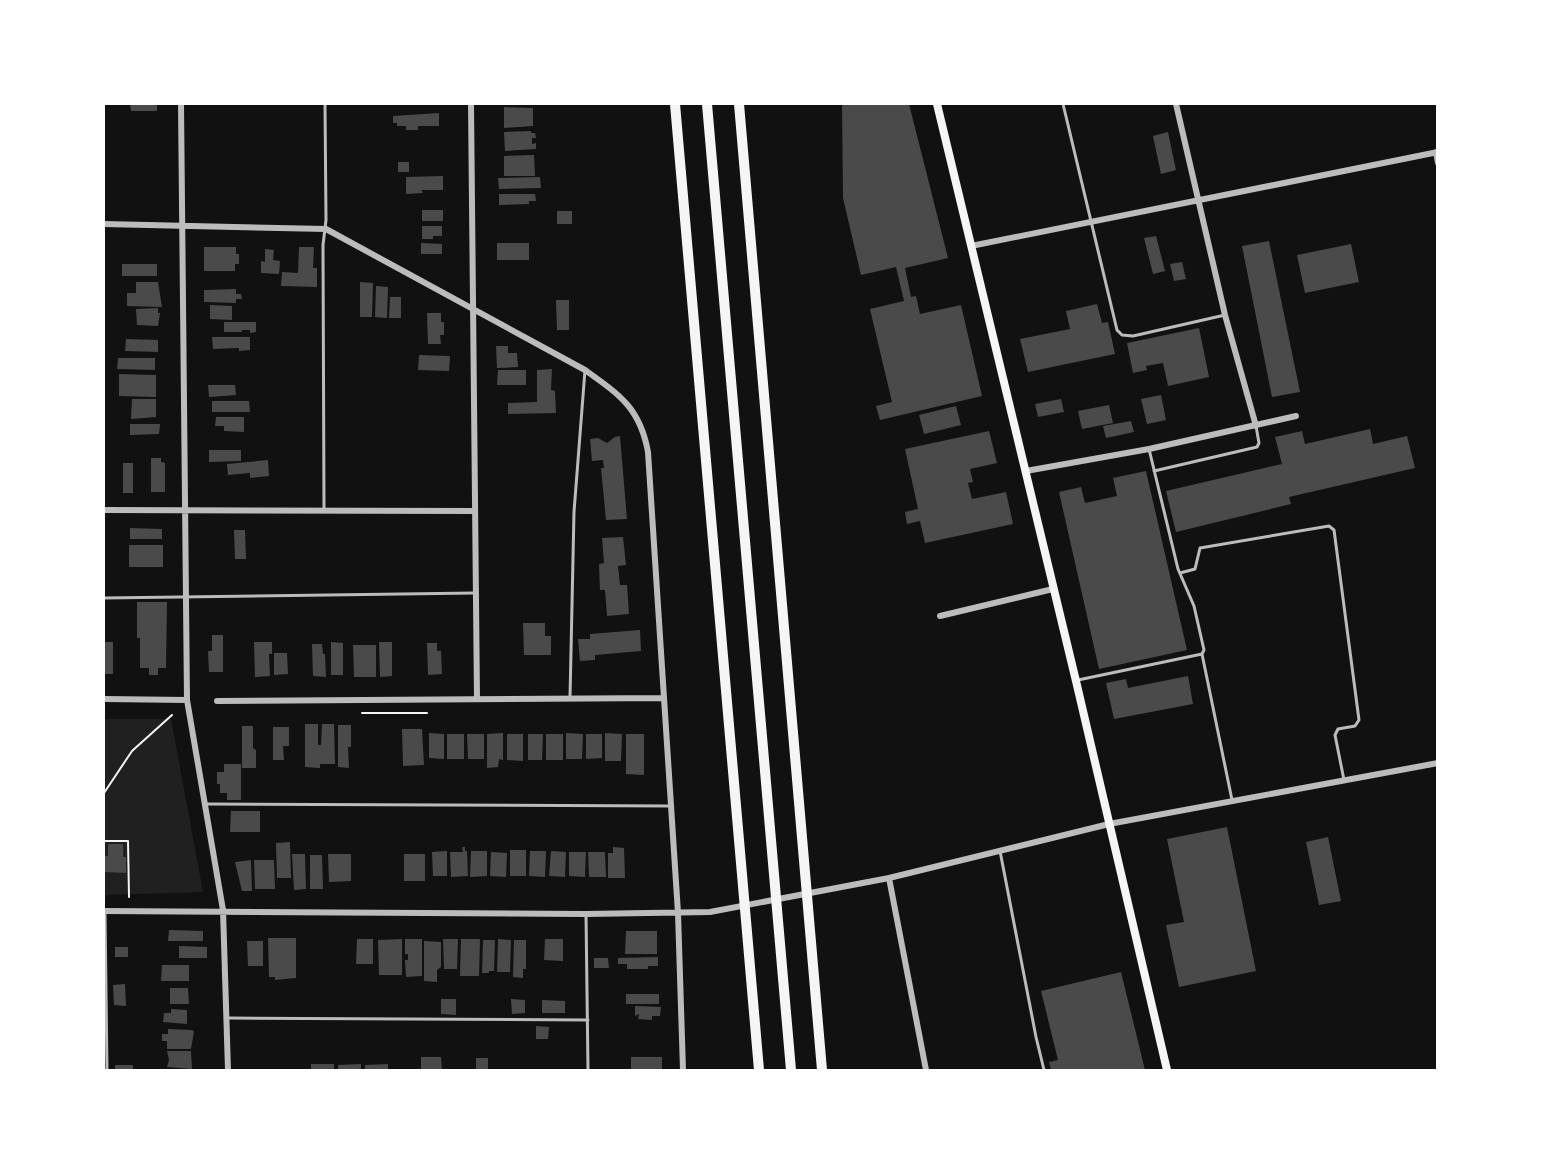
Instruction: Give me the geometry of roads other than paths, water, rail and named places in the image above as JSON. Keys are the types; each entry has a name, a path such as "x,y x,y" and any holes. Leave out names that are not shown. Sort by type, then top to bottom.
{"highway":[{"path":"675,104 759,1071"},
{"path":"707,104 791,1071"},
{"path":"739,104 822,1071"}],"main road":[{"path":"937,104 1167,1071"}],"street":[{"path":"181,104 187,700 223,910 228,1071"},
{"path":"471,104 477,699"},
{"path":"1176,104 1225,315 1256,426"},
{"path":"971,246 1437,152 1437,163"},
{"path":"104,224 326,229 585,370 614,391 638,417 648,452 678,913 683,1071"},
{"path":"1026,471 1149,449 1296,416"},
{"path":"104,510 475,511"},
{"path":"940,616 1053,589"},
{"path":"217,700 664,698"},
{"path":"104,699 187,700"},
{"path":"104,911 586,914 710,912 889,878 1109,824 1437,763"},
{"path":"889,878 926,1071"}],"lane":[{"path":"324,511 325,104"},
{"path":"1062,104 1117,330 1122,335 1133,336 1225,315"},
{"path":"570,698 574,512 585,370"},
{"path":"1155,471 1257,447 1259,443 1256,426"},
{"path":"1149,449 1180,573 1194,606 1233,801"},
{"path":"1180,573 1195,568 1200,548 1329,526 1334,530 1359,720 1355,726 1338,729 1335,735 1344,780"},
{"path":"104,597 186,598 476,593"},
{"path":"1076,681 1202,654"},
{"path":"204,804 671,806"},
{"path":"1000,851 1044,1071"},
{"path":"104,911 107,1071"},
{"path":"586,914 588,1071"},
{"path":"228,1018 588,1020"}]}
